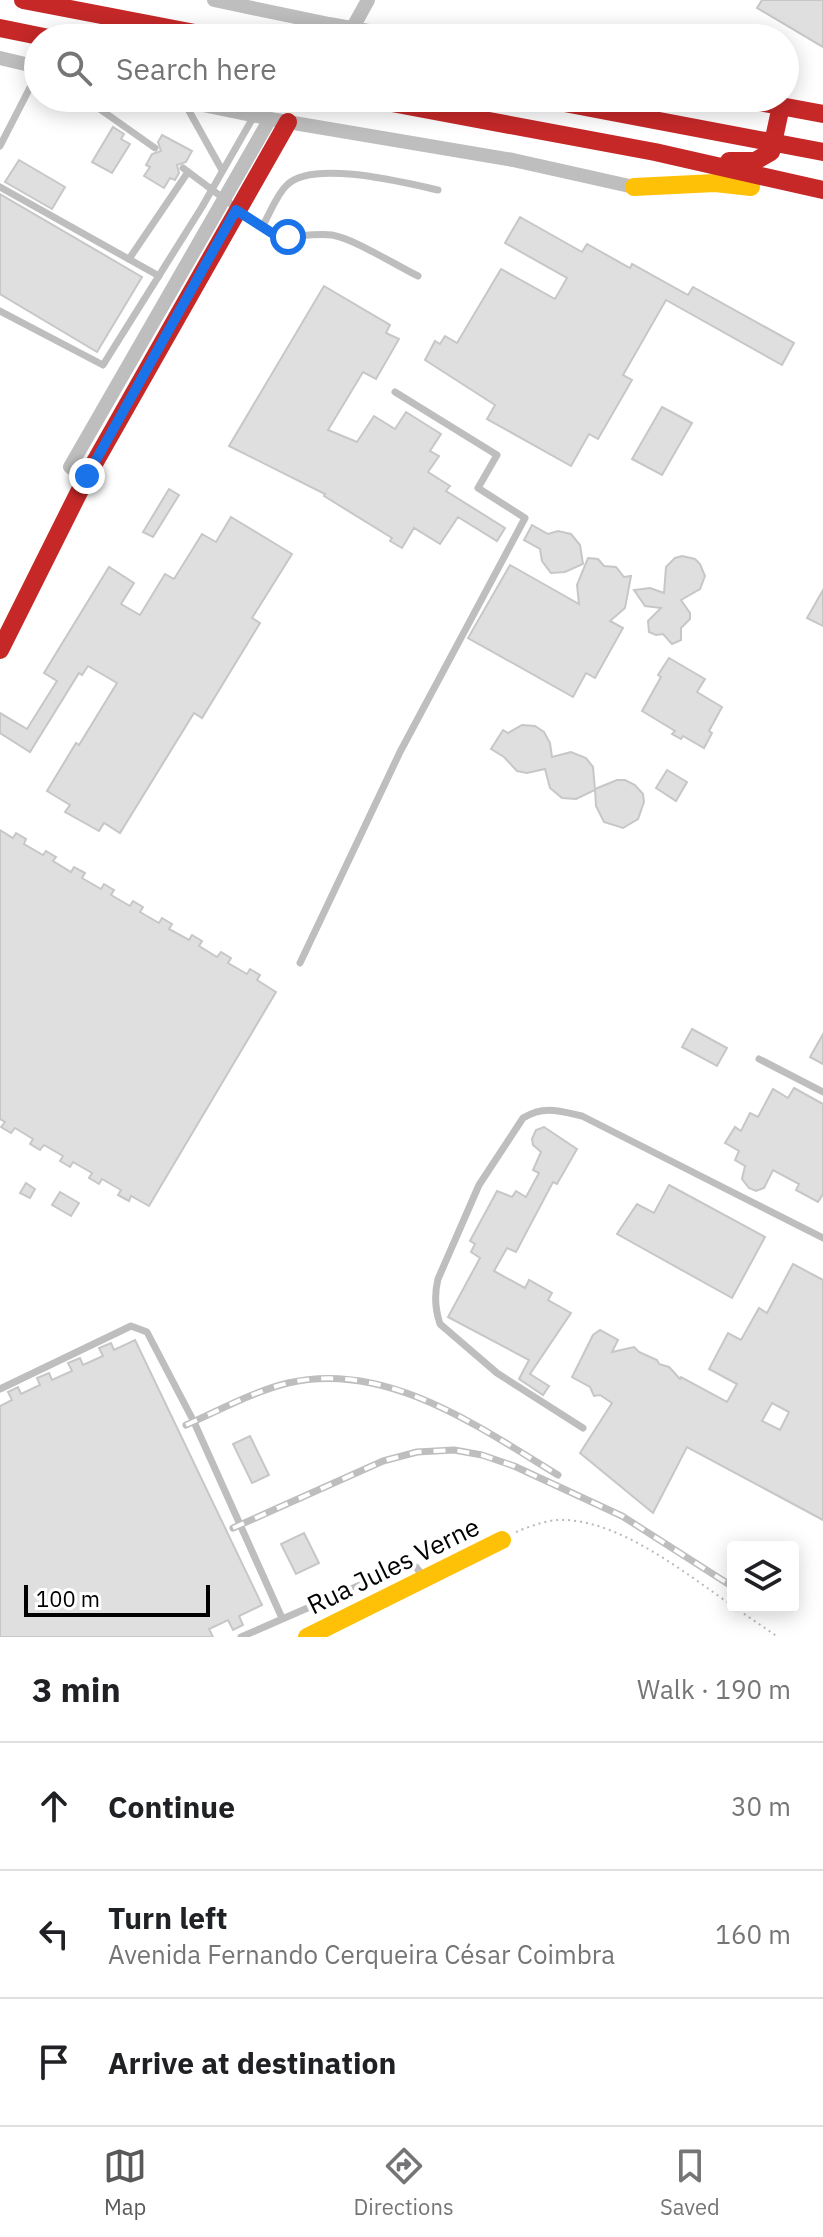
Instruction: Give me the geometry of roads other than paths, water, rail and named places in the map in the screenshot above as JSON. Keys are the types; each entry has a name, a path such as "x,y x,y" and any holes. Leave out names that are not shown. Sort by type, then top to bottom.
{"main road":[{"path":"23,0 148,24"},
{"path":"0,28 24,33"},
{"path":"799,109 823,114"},
{"path":"440,112 655,152 823,192"},
{"path":"613,112 823,152"},
{"path":"655,152 739,162 764,157 771,152 780,112"},
{"path":"0,650 87,476 230,205 279,121"},
{"path":"634,187 715,183 823,192"},
{"name":"Rua Jules Verne","path":"307,1637 502,1540"}],"street":[{"path":"214,0 328,24"},
{"path":"355,24 368,0"},
{"path":"0,58 24,66"},
{"path":"234,112 513,160 634,187"},
{"path":"87,476 70,467 230,205"}],"lane":[{"path":"0,146 24,98"},
{"path":"104,112 155,148"},
{"path":"184,112 222,170"},
{"path":"0,311 103,365 254,116"},
{"path":"129,259 186,170 230,205 286,242 288,237 331,234 418,276"},
{"path":"262,227 286,185 303,176 345,174 438,190"},
{"path":"0,187 159,276"},
{"path":"300,963 400,752 525,518 478,488 497,455 395,392"},
{"path":"759,1059 823,1092"},
{"path":"583,1428 497,1373 440,1324 436,1313 435,1289 438,1279 473,1198 523,1118 533,1112 550,1109 582,1116 823,1238"},
{"path":"0,1389 131,1326 147,1332 194,1422 282,1618"},
{"path":"241,1637 406,1565 416,1567 425,1578"}],"railway":[{"path":"186,1425 249,1396 288,1383 324,1378 360,1381 396,1389 430,1402 558,1475"},
{"path":"233,1528 383,1461 417,1452 454,1450 514,1466 622,1516 727,1583"}]}
